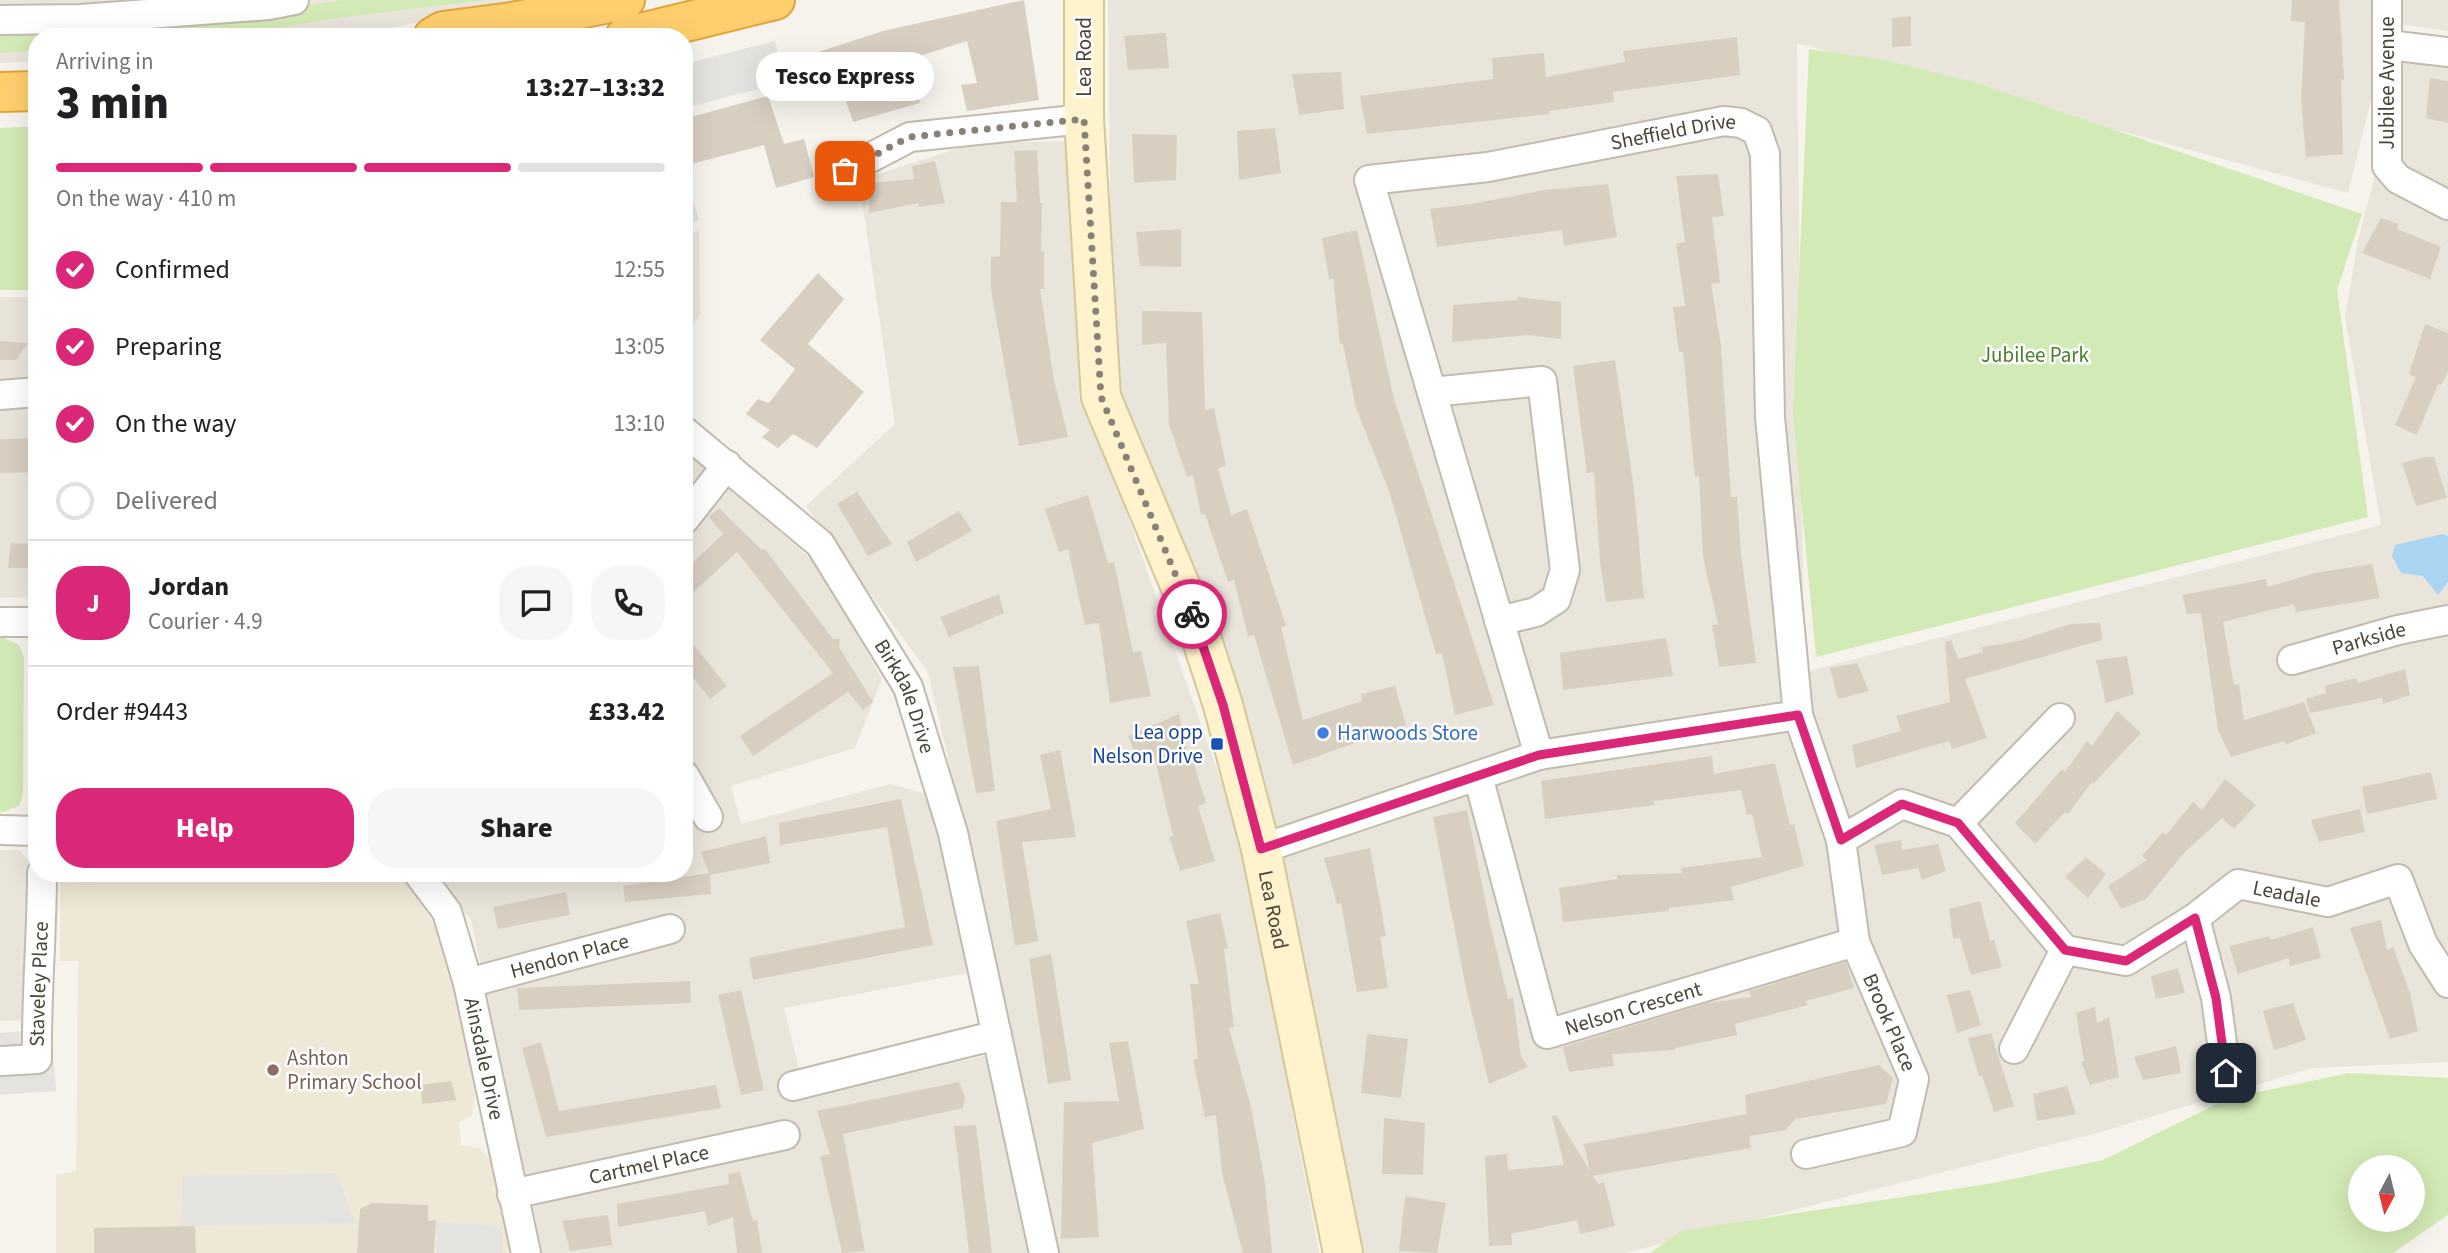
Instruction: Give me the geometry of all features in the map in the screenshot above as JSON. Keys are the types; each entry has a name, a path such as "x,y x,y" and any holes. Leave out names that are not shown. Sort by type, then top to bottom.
{"highway":[{"path":"462,28 625,0"},
{"path":"659,28 757,2"},
{"path":"0,92 28,91"}],"street":[{"path":"16,13 94,18 270,5 294,0"},
{"name":"Lea Road","path":"1084,0 1084,119 1101,397 1198,628 1223,705 1261,849 1343,1253"},
{"name":"Jubilee Avenue","path":"2387,0 2387,166 2398,179 2448,205"},
{"path":"2389,45 2448,52"},
{"path":"845,171 909,137 1084,119"},
{"name":"Sheffield Drive","path":"1539,755 1369,180 1488,167 1724,121 1741,123 1757,131 1765,154 1770,417 1798,715 1841,840 1855,942"},
{"path":"1432,392 1542,381 1565,570 1556,599 1536,612 1499,621"},
{"path":"0,395 28,393"},
{"name":"Birkdale Drive","path":"693,438 820,544 908,687 953,833 1044,1253"},
{"path":"693,508 727,465"},
{"name":"Parkside","path":"2292,660 2398,630 2448,620"},
{"path":"0,622 28,622"},
{"path":"1261,849 1539,755 1798,715"},
{"path":"1958,823 2060,718"},
{"name":"Nelson Crescent","path":"1478,776 1546,1034 1855,942"},
{"path":"693,791 708,817"},
{"path":"1841,840 1902,804 1958,823 2065,950 2014,1049"},
{"path":"0,830 28,831"},
{"name":"Leadale","path":"2065,950 2126,961 2195,918 2238,884 2328,902 2398,879 2423,944 2448,983"},
{"name":"Staveley Place","path":"0,1061 37,1059 36,1012 41,976 42,882"},
{"name":"Ainsdale Drive","path":"425,882 447,912 467,983 526,1253"},
{"path":"2195,918 2216,998 2226,1073"},
{"name":"Hendon Place","path":"467,983 670,929"},
{"name":"Brook Place","path":"1806,1154 1902,1132 1914,1079 1855,942"},
{"path":"793,1086 997,1035"},
{"name":"Cartmel Place","path":"512,1194 785,1135"}],"shaded area":[{"path":"0,0 548,0 387,28 28,28 28,61 0,63"},
{"path":"1108,0 2448,0 2448,31 2390,23 2348,193 1797,43 1804,672 2381,525 2345,317 2358,241 2404,62 2448,67 2448,1062 2312,1068 2101,1132 1625,1253 1363,1253 1265,796 1112,392"},
{"path":"775,41 785,82 693,106 693,62"},
{"path":"1072,141 1083,389 1241,838 1319,1253 542,1253 471,920 439,882 693,882 693,458 817,564 882,679 855,748 731,786 741,824 890,784 933,796 973,972 784,1008 806,1097 988,1055 1019,1062 928,672 806,506 895,424 859,180 975,143"},
{"path":"693,200 699,220 693,222"},
{"path":"699,230 700,314 693,325 693,232"},
{"path":"0,297 28,297 28,597 0,598"},
{"path":"0,850 19,850 28,860 27,1020 0,1021"},
{"name":"Ashton Primary School","path":"60,882 405,882 435,926 458,996 475,1095 472,1115 459,1122 461,1145 479,1148 490,1159 511,1253 56,1253 56,1175 76,1171 78,961 60,961"},
{"path":"51,1029 56,1091 0,1095 0,1033"},
{"path":"336,1173 355,1223 181,1226 183,1176"},
{"path":"436,1222 502,1226 502,1253 437,1253"}],"green space":[{"path":"344,0 488,0 343,17 276,28 28,28 28,51 0,53 0,29 256,13"},
{"name":"Jubilee Park","path":"1809,49 1884,60 1977,83 2362,214 2337,290 2368,517 1816,657 1793,413"},
{"path":"28,126 28,290 0,290 0,128"},
{"path":"0,636 19,645 24,657 23,794 19,806 0,813"},
{"path":"2349,1073 2448,1078 2448,1215 2426,1230 2426,1155 2348,1155 2348,1232 2423,1232 2393,1253 1650,1253 1681,1231 1994,1183 2103,1160 2229,1098"}],"water":[{"path":"2443,534 2448,536 2448,582 2438,595 2423,576 2401,573 2392,556 2395,545"}],"building":[{"path":"1024,0 1039,100 967,111 961,85 977,83 967,41 831,84 818,52 883,31"},
{"path":"2292,0 2339,0 2344,80 2341,79 2343,154 2306,157 2301,101 2305,22 2291,21"},
{"path":"1911,16 1911,46 1892,47 1892,18"},
{"path":"1166,33 1169,68 1128,70 1124,36"},
{"path":"1737,37 1740,75 1613,92 1614,102 1549,111 1549,114 1367,134 1360,96 1493,79 1492,58 1544,53 1546,77 1625,62 1623,51"},
{"path":"1341,72 1344,109 1299,115 1292,74"},
{"path":"2430,78 2448,81 2448,123 2426,118"},
{"path":"918,91 920,103 853,122 846,101"},
{"path":"768,96 784,144 804,139 814,177 776,188 764,145 693,164 693,117"},
{"path":"1275,128 1281,173 1239,180 1237,131"},
{"path":"1132,134 1177,135 1176,180 1134,183"},
{"path":"1037,150 1042,203 1041,252 1044,251 1044,289 1040,289 1054,380 1068,437 1019,446 991,290 991,257 1000,256 1001,202 1017,202 1014,151"},
{"path":"935,161 945,203 919,207 918,203 869,213 869,183 914,179 912,166"},
{"path":"1718,174 1724,216 1712,217 1720,282 1711,284 1721,346 1731,497 1737,497 1741,554 1756,663 1719,667 1712,625 1718,624 1703,557 1699,476 1695,477 1683,352 1679,352 1673,307 1685,306 1676,244 1685,242 1676,176"},
{"path":"1608,184 1617,237 1564,246 1562,230 1437,247 1430,209 1544,190"},
{"path":"2381,218 2399,224 2397,229 2441,247 2430,279 2362,253"},
{"path":"1181,229 1181,267 1140,266 1136,232"},
{"path":"1357,230 1394,399 1494,705 1455,715 1442,653 1436,654 1389,491 1356,408 1343,344 1340,344 1333,279 1329,279 1322,238"},
{"path":"818,273 844,299 808,344 864,392 817,448 793,434 778,448 762,437 770,430 746,414 758,399 769,403 795,369 760,340"},
{"path":"1517,297 1561,302 1561,339 1528,335 1452,342 1453,305 1517,300"},
{"path":"1142,311 1202,312 1205,410 1214,408 1226,466 1218,468 1231,515 1247,509 1272,583 1286,626 1281,627 1303,720 1362,701 1361,694 1395,686 1406,725 1293,765 1254,635 1248,636 1234,580 1228,582 1205,514 1201,515 1193,475 1187,477 1169,424 1166,343 1142,345"},
{"path":"2425,324 2448,333 2448,372 2441,385 2438,384 2417,435 2395,425 2416,377 2409,374"},
{"path":"0,341 28,343 16,360 0,360"},
{"path":"1615,360 1634,489 1644,598 1606,602 1600,561 1594,472 1587,473 1573,366"},
{"path":"28,438 28,472 0,473 0,439"},
{"path":"2434,457 2447,498 2416,506 2402,463"},
{"path":"857,492 892,544 868,556 837,504"},
{"path":"1088,495 1108,563 1114,562 1133,652 1141,651 1151,696 1110,703 1099,623 1085,625 1068,549 1059,552 1045,509"},
{"path":"719,508 762,550 765,549 833,639 840,639 839,647 873,702 863,710 848,692 753,756 740,736 833,673 737,552 693,593 693,562 723,534 709,517"},
{"path":"959,511 972,531 916,562 907,542"},
{"path":"11,543 28,544 28,568 8,568"},
{"path":"2372,564 2380,598 2296,612 2294,604 2223,622 2234,685 2239,684 2244,720 2304,702 2316,733 2285,745 2284,741 2231,757 2218,730 2201,613 2187,614 2182,595 2266,579 2268,587 2315,573"},
{"path":"999,594 1004,613 949,637 940,617"},
{"path":"2100,623 2102,640 1965,679 1987,738 1952,749 1949,741 1856,768 1852,745 1901,731 1896,716 1950,702 1945,642 1951,640 1958,659 1983,652 1982,647 2018,641 2070,624"},
{"path":"1666,638 1673,676 1563,690 1560,653"},
{"path":"693,644 727,686 710,699 693,677"},
{"path":"2127,656 2134,694 2106,703 2096,660"},
{"path":"1857,663 1869,691 1838,699 1830,668"},
{"path":"979,666 995,791 976,793 953,667"},
{"path":"2405,669 2410,695 2383,704 2382,698 2310,713 2306,699 2326,693 2325,686 2356,678 2358,683"},
{"path":"2117,711 2141,733 2094,783 2092,782 2068,814 2065,812 2035,844 2015,823 2062,769 2065,772 2087,741 2092,746"},
{"path":"1179,714 1189,762 1193,761 1206,803 1198,806 1215,861 1180,871 1169,837 1173,836 1155,759 1140,764 1128,736"},
{"path":"1060,750 1076,837 1022,842 1038,941 1015,946 996,821 1051,809 1040,755"},
{"path":"1712,756 1714,774 1775,763 1790,825 1794,824 1804,866 1731,887 1734,900 1669,908 1669,911 1563,922 1559,888 1617,879 1617,875 1682,873 1681,868 1762,857 1752,814 1747,815 1741,790 1654,801 1655,805 1545,819 1541,781"},
{"path":"2431,772 2437,799 2367,814 2362,787"},
{"path":"2225,779 2256,805 2234,829 2222,818 2185,852 2146,899 2121,909 2108,886 2147,860 2142,856 2163,832 2166,835 2193,802 2202,810"},
{"path":"901,799 933,945 753,980 749,958 905,927 887,827 780,845 779,823"},
{"path":"2360,809 2365,832 2319,842 2311,820"},
{"path":"1467,810 1508,999 1513,998 1521,1056 1528,1067 1489,1084 1466,989 1433,817"},
{"path":"766,836 770,863 710,875 711,894 625,902 623,886 649,882 693,882 693,875 709,873 701,852"},
{"path":"1901,840 1902,850 1938,844 1946,871 1922,880 1918,868 1882,875 1874,845"},
{"path":"1370,848 1386,936 1380,937 1388,988 1357,992 1341,903 1337,904 1324,858"},
{"path":"2086,857 2106,874 2088,898 2065,877"},
{"path":"566,892 570,915 498,929 493,907"},
{"path":"1980,901 1990,941 1994,940 2002,967 1971,975 1960,938 1953,939 1949,909"},
{"path":"1220,913 1228,948 1224,949 1234,1027 1229,1028 1251,1107 1265,1183 1272,1253 1243,1253 1222,1173 1216,1115 1205,1117 1193,1060 1198,1058 1190,984 1199,984 1186,921"},
{"path":"2381,920 2387,950 2393,947 2410,993 2418,1031 2390,1039 2350,928"},
{"path":"2313,927 2321,958 2290,966 2289,958 2238,974 2229,946 2270,936 2271,940"},
{"path":"1051,954 1071,1080 1048,1084 1029,959"},
{"path":"1846,962 1854,988 1806,1001 1808,1005 1735,1024 1737,1035 1675,1048 1676,1050 1612,1054 1614,1066 1569,1072 1563,1047 1708,1003 1751,997 1749,991"},
{"path":"2178,968 2185,993 2156,999 2151,976"},
{"path":"690,981 691,1003 519,1010 517,988"},
{"path":"741,990 764,1090 741,1095 718,995"},
{"path":"1970,990 1981,1025 1957,1033 1947,995"},
{"path":"2293,1003 2306,1040 2274,1050 2263,1011"},
{"path":"2095,1007 2097,1023 2109,1017 2119,1077 2090,1085 2081,1062 2084,1061 2076,1013"},
{"path":"1991,1033 2014,1106 1994,1112 1982,1075 1979,1077 1968,1038"},
{"path":"1367,1034 1408,1039 1401,1098 1361,1093"},
{"path":"1128,1041 1144,1129 1092,1143 1099,1237 1061,1239 1064,1102 1119,1101 1109,1043"},
{"path":"541,1042 559,1111 716,1085 721,1108 546,1137 522,1048"},
{"path":"2176,1046 2181,1073 2143,1080 2134,1057"},
{"path":"1879,1065 1893,1078 1886,1104 1795,1119 1786,1130 1749,1136 1751,1148 1593,1176 1598,1184 1604,1182 1615,1226 1580,1234 1577,1220 1511,1234 1512,1245 1489,1246 1485,1156 1507,1154 1508,1170 1564,1165 1552,1116 1556,1115 1590,1171 1584,1144 1747,1114 1745,1095"},
{"path":"451,1081 456,1100 422,1104 421,1085"},
{"path":"959,1082 965,1097 963,1108 843,1134 865,1251 842,1253 820,1156 830,1154 817,1111"},
{"path":"2067,1086 2076,1114 2037,1121 2033,1094"},
{"path":"1384,1118 1425,1123 1423,1175 1382,1174"},
{"path":"976,1125 992,1253 969,1253 954,1126"},
{"path":"740,1172 753,1221 757,1220 762,1253 737,1253 733,1217 708,1226 705,1211 618,1227 617,1204 729,1184 728,1174"},
{"path":"1405,1196 1446,1203 1437,1253 1399,1251"},
{"path":"372,1203 428,1205 428,1221 436,1220 434,1253 357,1253 360,1209"},
{"path":"608,1215 612,1245 570,1251 562,1221"},
{"path":"195,1226 196,1253 94,1253 94,1228"}],"way so far":[{"path":"845,171 909,137 1084,119 1101,397 1192,614"}],"place":[{"name":"Tesco Express","path":"845,171"},
{"name":"Harwoods Store","path":"1323,733"},
{"name":"Lea opp Nelson Drive","path":"1217,744"},
{"name":"Ashton Primary School","path":"273,1070"}],"route":[{"path":"1192,614 1223,705 1261,849 1539,755 1798,715 1841,840 1902,804 1958,823 2065,950 2126,961 2195,918 2216,998 2226,1073"}]}
